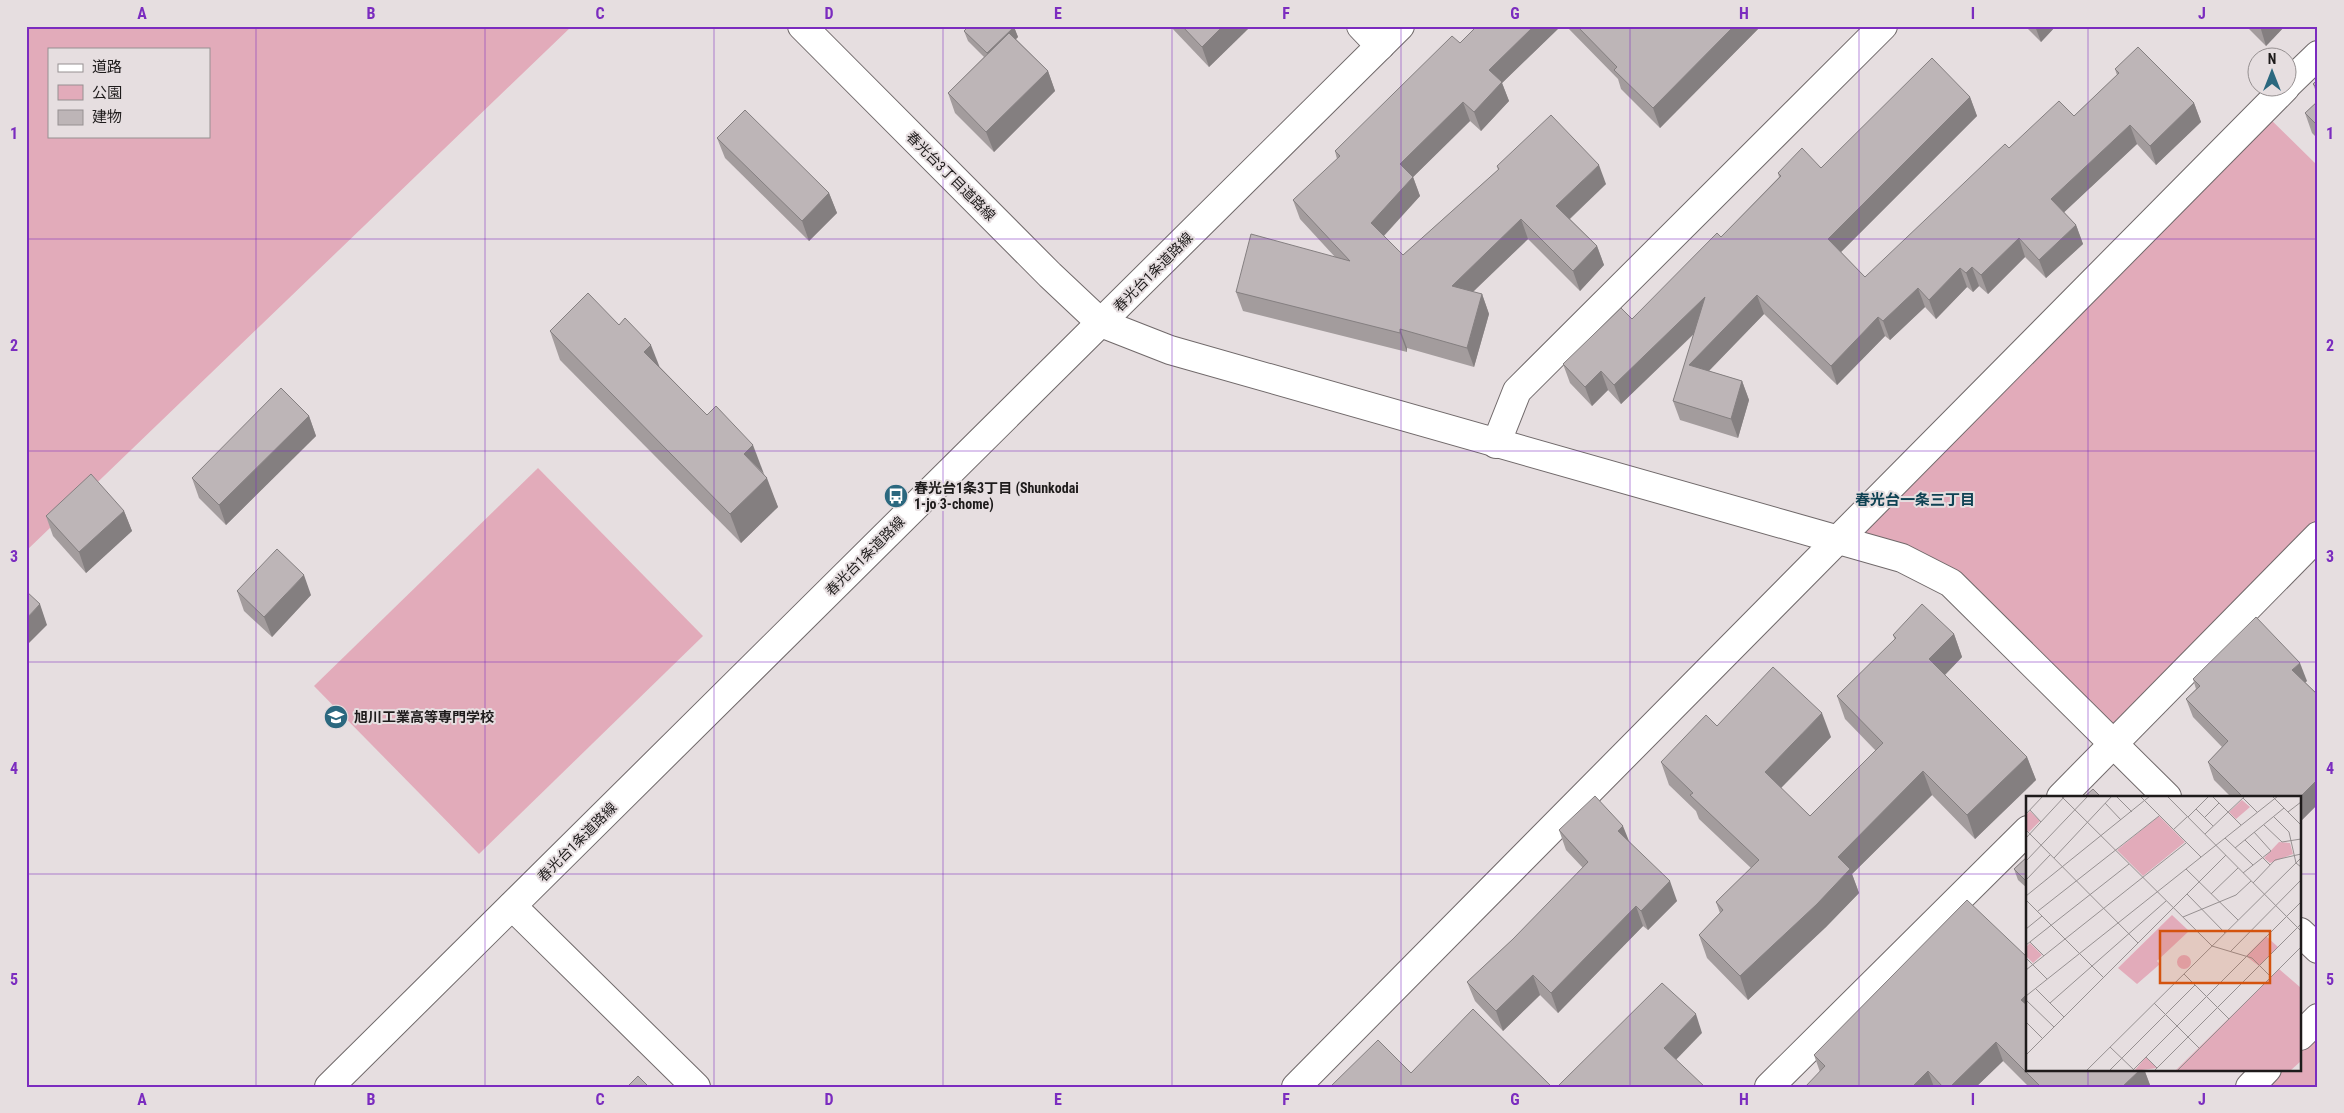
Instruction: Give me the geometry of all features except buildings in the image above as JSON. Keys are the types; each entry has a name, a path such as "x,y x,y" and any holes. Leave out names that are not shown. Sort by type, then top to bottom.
{"street":[{"name":"春光台3丁目道路線","path":"802,26 1050,275 1102,323"},
{"path":"1361,26 1380,46"},
{"name":"春光台1条道路線","path":"329,1087 1400,26"},
{"path":"1496,444 1517,391 1883,26"},
{"path":"2296,77 2318,55"},
{"path":"1296,1087 2275,98"},
{"path":"1102,323 1170,350 1902,558 1952,583 2166,796"},
{"path":"2062,796 2318,536"},
{"path":"1769,1087 2026,832"},
{"path":"512,906 696,1087"},
{"path":"2302,934 2318,949"},
{"path":"2302,1034 2318,1018"},
{"path":"2250,1087 2266,1070"}],"green space":[{"path":"26,26 572,26 26,551"},
{"path":"2262,111 2318,166 2318,536 2114,744 1951,583 1838,541"},
{"path":"538,468 703,636 479,854 314,686"},
{"path":"2318,1019 2318,1087 2248,1087 2265,1070 2302,1070 2302,1034"}],"place":[{"name":"春光台1条3丁目 (Shunkodai 1-jo 3-chome)","path":"896,496"},
{"name":"旭川工業高等専門学校","path":"336,717"}],"district":[{"name":"春光台一条三丁目","path":"1915,500"}]}
